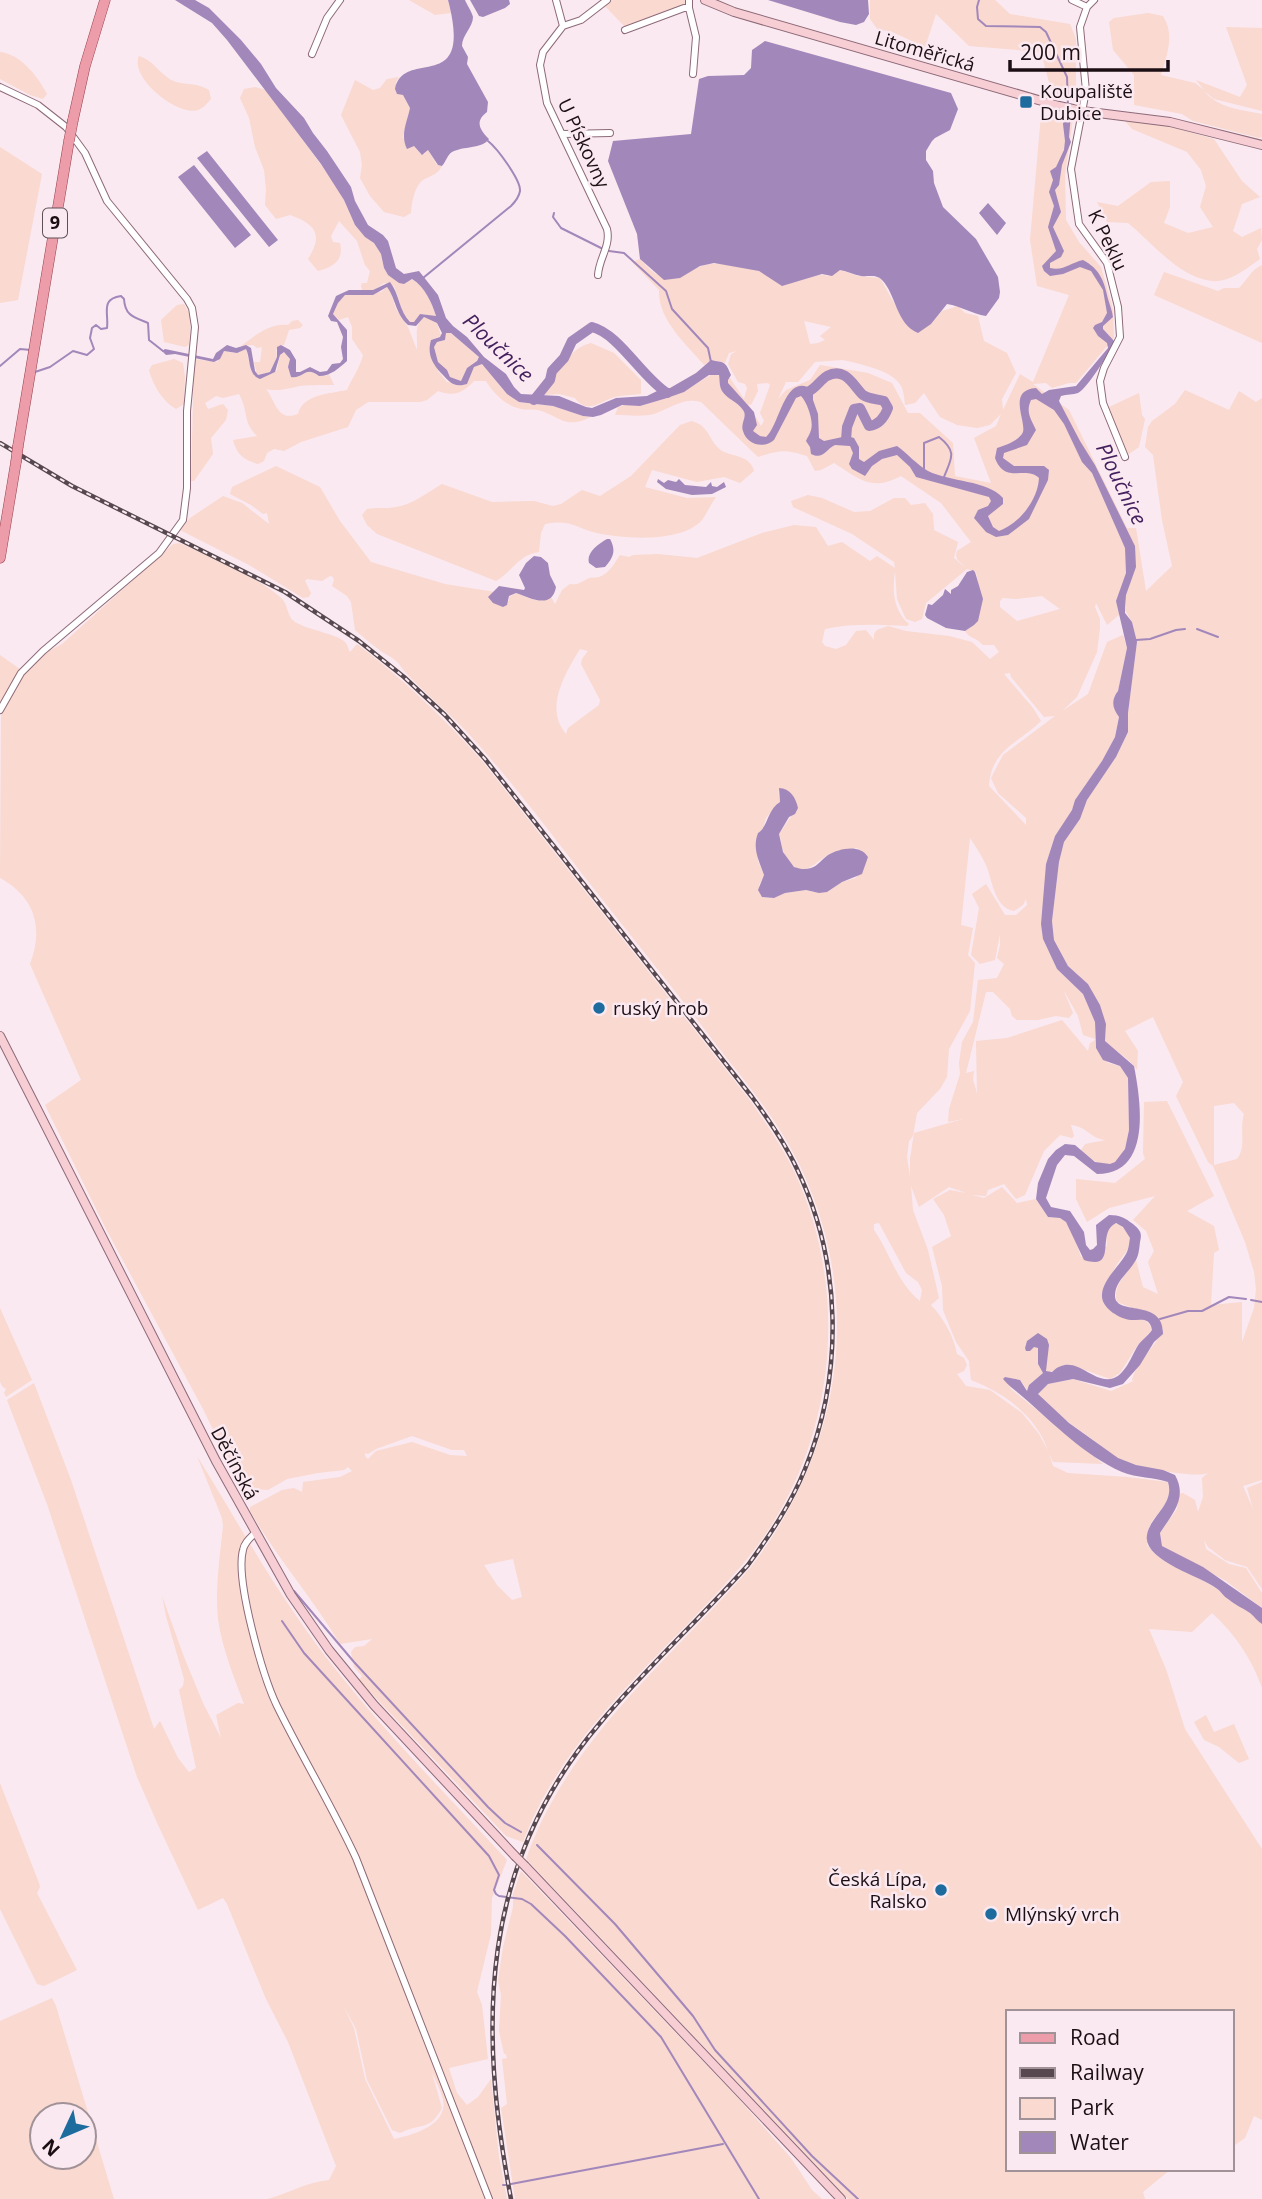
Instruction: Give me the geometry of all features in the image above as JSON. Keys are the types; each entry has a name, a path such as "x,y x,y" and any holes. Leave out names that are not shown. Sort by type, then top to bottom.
{"main road":[{"name":"9","path":"0,558 69,141 80,86 106,0"},
{"name":"Litoměřická","path":"705,0 734,12 1059,106 1170,122 1262,145"},
{"name":"Děčínská","path":"0,1036 216,1461 290,1595 345,1670 387,1721 841,2199"}],"street":[{"path":"312,54 327,18 340,0"},
{"path":"556,0 563,26 580,20 607,0"},
{"path":"1072,0 1087,7 1094,0"},
{"path":"625,30 689,4 696,37 693,74"},
{"name":"K Peklu","path":"1087,7 1080,27 1086,91 1079,111 1071,169 1079,224 1107,263 1118,307 1120,337 1100,381 1103,403 1125,457"},
{"name":"U Pískovny","path":"563,26 543,52 540,65 547,103 607,229 609,241 601,257 598,275"},
{"path":"0,87 38,105 66,127 85,153 107,201 187,299 195,320 187,411 187,488 183,520 159,553 43,650 21,673 0,710"},
{"path":"563,134 610,133"},
{"path":"255,1533 244,1545 242,1553 243,1586 258,1652 276,1703 337,1816 356,1858 489,2199"}],"green space":[{"path":"409,0 448,0 451,13 435,15"},
{"path":"613,0 686,0 685,5 625,27 605,6"},
{"path":"870,0 995,0 1010,14 1070,24 1076,39 1076,102 1052,94 1041,52 969,46 936,14 925,47 890,31 878,30 870,19"},
{"path":"1148,13 1163,16 1169,30 1169,45 1161,75 1195,83 1204,90 1196,80 1240,97 1247,85 1226,27 1262,28 1262,111 1214,99 1204,91 1210,97 1223,105 1262,114 1262,137 1193,121 1182,114 1134,105 1134,75 1113,50 1109,22 1114,18"},
{"path":"0,52 15,57 28,67 47,94 43,99 0,79"},
{"path":"139,56 148,60 171,80 209,90 211,99 204,107 189,111 168,102 148,85 141,75"},
{"path":"399,77 396,82 397,94 403,95 410,108 403,137 420,153 424,154 428,150 437,165 442,166 436,173 420,182 414,195 411,213 404,217 384,212 370,196 360,178 360,152 341,115 355,80 373,90 380,88 387,79"},
{"path":"255,87 266,90 335,184 355,225 374,243 381,254 388,275 410,279 420,285 429,298 436,317 420,314 414,322 410,322 403,313 394,286 384,283 374,290 362,290 362,283 367,283 370,271 365,265 357,241 339,221 331,236 333,242 340,243 339,259 333,265 318,271 308,259 316,236 311,226 290,215 276,219 265,205 264,170 255,147 249,118 240,98 244,89"},
{"path":"1041,115 1073,119 1065,175 1066,220 1079,242 1101,267 1113,309 1114,338 1076,383 1052,388 1046,383 1033,384 1069,410 1127,528 1136,528 1146,591 1172,566 1153,455 1145,447 1148,427 1175,404 1185,390 1229,410 1239,391 1256,402 1262,398 1262,1480 1243,1486 1253,1509 1247,1488 1262,1482 1262,1589 1247,1567 1225,1560 1208,1547 1204,1540 1206,1549 1229,1564 1246,1568 1262,1593 1262,1608 1226,1581 1162,1546 1160,1533 1177,1509 1179,1494 1183,1493 1195,1500 1198,1512 1203,1497 1202,1478 1208,1473 1177,1473 1118,1459 1056,1412 1038,1394 1048,1384 1073,1379 1111,1391 1136,1380 1132,1381 1134,1374 1161,1334 1163,1328 1117,1302 1116,1296 1121,1280 1136,1260 1143,1287 1158,1294 1148,1262 1154,1251 1146,1231 1133,1220 1155,1196 1109,1208 1087,1222 1076,1199 1076,1179 1115,1183 1145,1159 1144,1102 1167,1101 1214,1196 1187,1211 1214,1226 1219,1250 1214,1253 1211,1305 1242,1302 1242,1342 1254,1308 1254,1272 1245,1242 1213,1166 1208,1162 1176,1096 1183,1082 1153,1017 1125,1031 1138,1051 1137,1070 1105,1041 1106,1029 1100,1005 1088,984 1068,966 1054,940 1052,921 1064,842 1080,819 1087,800 1116,757 1128,732 1137,642 1132,622 1125,610 1107,625 1096,603 1100,619 1097,652 1077,697 1062,711 1088,694 1107,642 1123,635 1127,648 1114,700 1119,716 1115,737 1055,836 1046,864 1043,939 1057,969 1083,994 1095,1022 1095,1039 1083,1035 1078,1016 1063,989 1073,1013 1069,1018 1056,1016 1038,1020 1017,1020 993,992 986,992 966,1073 974,1071 973,1080 977,1093 976,1041 1007,1038 1062,1020 1088,1051 1090,1043 1095,1040 1096,1048 1108,1063 1120,1066 1128,1078 1129,1130 1125,1149 1115,1163 1101,1164 1085,1154 1081,1150 1085,1144 1106,1140 1071,1125 1074,1136 1072,1138 1060,1135 1044,1151 1025,1195 1016,1199 1004,1184 988,1190 986,1196 972,1195 984,1198 1002,1187 1017,1203 1036,1199 1048,1217 1064,1220 1073,1234 1081,1257 1107,1246 1106,1233 1112,1223 1118,1224 1126,1231 1130,1244 1111,1279 1114,1314 1142,1319 1152,1330 1137,1346 1120,1373 1110,1379 1074,1366 1048,1372 1045,1369 1047,1355 1038,1333 1031,1349 1034,1346 1038,1348 1038,1364 1043,1373 1030,1384 1028,1391 1020,1380 1005,1377 1011,1389 1103,1464 1053,1462 1049,1453 1053,1466 1068,1473 1168,1482 1166,1502 1149,1528 1147,1545 1155,1554 1218,1589 1262,1624 1262,1688 1242,1647 1212,1613 1192,1632 1149,1629 1166,1669 1185,1729 1262,1849 1262,2120 1254,2116 1245,2138 1234,2146 1234,2010 1006,2010 1006,2171 1169,2171 1143,2192 1145,2199 848,2199 526,1859 544,1816 567,1776 594,1738 751,1567 782,1522 806,1474 823,1425 834,1375 837,1323 833,1271 821,1219 801,1168 783,1135 752,1090 507,778 468,733 397,662 355,630 351,602 332,586 333,577 322,581 307,579 305,581 311,593 309,597 303,598 249,565 180,530 190,518 223,496 242,503 269,524 267,513 263,514 230,494 232,487 276,466 320,487 340,521 371,562 445,584 495,592 492,595 509,601 509,597 516,593 538,600 551,597 555,604 562,590 570,584 603,576 620,555 629,557 658,554 697,558 762,533 794,525 816,527 828,546 842,542 870,561 877,556 895,568 894,562 852,534 793,507 791,501 808,495 854,512 870,511 894,498 905,498 911,505 925,503 933,514 934,530 958,542 954,558 965,567 956,554 971,542 941,503 901,476 891,481 873,483 866,482 834,463 815,471 807,456 793,452 777,452 758,457 701,402 683,402 650,415 615,415 618,407 629,404 640,406 683,392 712,374 730,378 744,399 747,388 745,384 738,382 728,364 731,354 737,351 729,353 725,363 714,361 704,365 668,321 660,301 659,290 632,262 640,259 655,273 668,277 675,277 705,265 717,264 751,269 785,282 796,282 819,275 828,276 840,270 858,276 880,278 907,326 931,324 942,311 958,306 965,313 978,316 984,341 1007,353 1016,373 1002,399 1003,410 1020,374 1033,382 1069,295 1037,286 1030,240","holes":["804,321 831,327 820,336 825,340 810,344","842,360 873,368 895,378 904,393 905,405 915,403 924,393 940,417 957,425 977,428 990,425 1001,414 996,426 974,438 991,483 955,476 953,443 920,413 908,413 892,383 868,373 820,365 810,380 786,390 778,399 786,382 798,382 815,362","757,384 770,385 760,413 764,421 761,426 748,404 751,405 758,391","967,569 976,572 980,612 965,631 983,645 994,645 999,652 990,659 972,642 888,626 877,630 874,640 866,630 856,631 846,645 836,649 825,646 822,642 825,629 835,627 856,625 907,626 909,624 900,612 895,599 895,571 897,599 906,619 915,622 922,619 926,603","1042,596 1060,609 1017,621 1000,607 1003,598","580,649 588,651 581,664 600,700 599,705 568,728 566,734 559,721 557,701 562,682","1010,673 1044,717 1055,716 1003,755 991,778 998,793 1026,818 1026,825 989,786 991,773 1001,755 1041,721 1004,674","778,790 792,815 779,834 782,847 791,864 802,870 830,854 846,849 857,848 868,857 856,878 842,882 827,892 806,890 785,893 774,898 762,897 759,885 764,875 758,861 758,833 762,831 766,818 780,802","970,838 988,869 1002,904 1014,911 1023,905 1026,899 1027,905 1016,915 1005,915 986,884 972,894 979,908 971,955 980,964 995,960 1000,934 997,958 1004,964 997,978 978,980 973,1022 962,1042 960,1074 949,1109 948,1122 963,1119 914,1133 910,1177 907,1157 917,1113 940,1089 947,1077 949,1049 970,1011 975,963 968,955 973,928 961,925","1234,1103 1244,1114 1242,1149 1237,1159 1214,1165 1214,1106","911,1186 919,1207 949,1187 966,1193 950,1190 933,1199 944,1215 951,1236 932,1247 942,1286 943,1310 956,1342 969,1361 971,1380 995,1391 1027,1416 1043,1438 1048,1451 1039,1434 1022,1413 990,1390 966,1386 957,1374 964,1371 967,1365 964,1358 957,1354 947,1328 931,1305 939,1298 928,1250 913,1210","879,1223 906,1273 918,1282 922,1290 920,1301 905,1286 874,1230 874,1224"]},
{"path":"1125,121 1169,126 1214,139 1242,181 1260,197 1242,204 1233,231 1242,237 1261,228 1262,240 1257,249 1260,259 1225,280 1212,281 1188,273 1177,266 1128,223 1107,222 1097,202 1118,206 1151,182 1170,181 1170,207 1164,223 1188,233 1213,227 1200,207 1206,186 1201,170 1187,152 1132,129"},
{"path":"0,147 42,174 18,300 0,303"},
{"path":"1262,265 1262,343 1154,295 1164,272 1218,291 1224,288 1239,288 1252,272"},
{"path":"387,287 417,350 417,328 421,321 424,317 437,323 441,336 431,340 438,371 447,382 467,384 474,367 482,363 504,391 519,402 553,406 591,417 568,422 538,410 515,407 500,398 486,381 474,381 457,393 438,391 420,402 368,402 356,410 348,427 301,442 284,451 274,449 258,464 242,456 233,440 257,436 249,426 239,394 223,398 216,396 205,403 208,409 223,404 228,410 226,420 211,438 213,454 194,481 191,481 194,359 217,362 224,351 234,353 246,349 251,371 259,379 277,370 280,355 284,352 290,359 288,367 291,377 307,371 326,376 329,374 334,385 266,389 281,413 291,416 298,414 305,402 311,399 347,390 362,360 363,355 352,339 352,327 348,317 339,320 333,314 338,303 345,295 381,292"},
{"path":"184,304 191,317 189,345 185,347 164,342 161,320 177,305"},
{"path":"298,320 303,325 289,330 284,345 276,350 277,357 270,372 257,375 254,362 260,362 262,347 241,346 268,328 288,325"},
{"path":"446,333 451,333 479,357 467,368 461,381 450,377 438,362 434,347 437,342 445,340"},
{"path":"591,343 614,353 641,380 641,394 615,397 588,406 579,403 575,398 559,394 545,395 559,369 570,356"},
{"path":"174,359 183,363 185,377 184,404 176,409 166,402 159,392 149,370 152,365"},
{"path":"1139,393 1145,419 1139,447 1129,454 1126,453 1109,407"},
{"path":"692,421 702,426 720,449 746,460 754,471 740,483 724,477 697,482 652,470 645,487 687,498 716,497 702,520 681,533 637,538 597,533 568,523 545,524 539,552 526,556 496,581 377,534 367,525 362,515 367,509 408,504 442,484 492,502 534,501 553,506 561,504 582,490 600,496 631,476 680,425"},
{"path":"179,543 256,580 282,599 295,622 341,639 350,652 357,644 407,685 453,730 483,762 749,1099 794,1171 813,1220 824,1272 828,1324 825,1376 815,1427 797,1476 773,1523 742,1565 620,1694 564,1764 541,1801 523,1842 506,1836 359,1680 362,1676 354,1667 351,1652 355,1647 364,1646 372,1639 340,1644 250,1511 250,1507 282,1490 294,1488 302,1492 303,1482 340,1477 352,1471 348,1467 344,1470 287,1479 268,1490 255,1489 245,1483 229,1462 105,1227 45,1105 81,1080 30,964 36,926 29,904 21,894 0,878 1,714 24,674 49,651 62,644 173,544","holes":["412,1436 452,1450 464,1450 467,1456 450,1455 412,1442 376,1451 368,1459 365,1456 365,1453","513,1559 522,1597 512,1600 497,1585 484,1565"]},
{"path":"0,655 20,669 0,702"},
{"path":"0,1308 32,1380 6,1397 6,1389 0,1382"},
{"path":"34,1383 71,1480 154,1729 160,1721 178,1758 189,1772 196,1768 179,1690 184,1679 162,1596 203,1703 221,1738 216,1715 238,1703 244,1704 225,1652 218,1619 217,1584 222,1518 197,1456 278,1589 333,1666 396,1740 507,1860 492,1898 491,1934 477,1992 482,2005 488,2059 449,2068 457,2093 467,2105 478,2097 491,2079 499,2157 507,2199 268,2199 329,2180 336,2166 288,2042 266,1999 227,1904 223,1898 198,1910 137,1777 47,1504 7,1400","holes":["343,2005 356,2029 367,2080 392,2130 400,2133 429,2124 437,2116 442,2108 432,2073 443,2100 443,2109 435,2122 410,2135 394,2139 365,2079 354,2028"]},
{"path":"1206,1715 1214,1732 1234,1724 1249,1759 1239,1763 1219,1747 1204,1740 1194,1722"},
{"path":"0,1783 39,1883 37,1893 77,1970 44,1986 37,1984 0,1909"},
{"path":"521,1871 737,2097 791,2158 812,2190 822,2199 515,2199 501,2108 507,2104 502,2059 507,2058 499,2031 501,1995 498,1981 513,1907 513,1894"},
{"path":"52,1998 85,2101 28,2101 28,2171 98,2171 98,2146 114,2199 0,2199 0,2021"}],"water":[{"path":"175,0 195,0 209,8 241,40 327,151 351,187 368,225 388,241 396,268 404,274 419,271 438,295 446,318 484,357 506,374 521,394 559,396 592,408 616,398 647,396 670,388 696,373 711,360 721,362 731,375 728,383 754,412 757,425 753,431 760,436 766,437 771,431 790,393 796,387 804,386 813,390 819,438 824,441 847,436 854,438 859,447 859,459 864,462 879,451 897,446 928,471 978,484 996,492 1003,498 1003,504 988,516 993,527 999,531 1020,517 1031,503 1038,486 1039,478 1028,473 1004,471 995,458 997,448 1014,441 1022,434 1022,395 1027,390 1036,388 1042,394 1049,390 1076,386 1108,348 1107,343 1093,328 1102,322 1107,313 1103,290 1091,271 1080,267 1050,276 1042,266 1056,251 1048,227 1054,206 1049,192 1053,180 1050,171 1056,167 1064,150 1065,111 1071,113 1071,142 1062,165 1059,185 1055,190 1061,212 1053,227 1064,251 1061,257 1050,263 1050,268 1063,268 1083,260 1097,272 1105,287 1113,317 1103,329 1115,342 1087,385 1076,394 1061,396 1059,401 1095,465 1135,546 1136,567 1126,595 1125,613 1132,622 1137,642 1128,732 1116,757 1087,800 1080,819 1064,842 1052,921 1054,940 1068,966 1088,984 1100,1005 1106,1024 1105,1041 1134,1066 1140,1116 1135,1149 1127,1162 1115,1171 1097,1174 1074,1156 1065,1155 1057,1165 1046,1198 1051,1207 1070,1211 1084,1232 1086,1245 1090,1250 1097,1245 1096,1225 1109,1215 1122,1217 1138,1228 1141,1236 1138,1255 1119,1282 1115,1295 1122,1305 1156,1315 1163,1334 1123,1384 1110,1388 1073,1379 1048,1384 1038,1394 1069,1423 1118,1458 1175,1475 1179,1483 1179,1498 1160,1533 1162,1546 1203,1567 1262,1608 1262,1624 1216,1588 1162,1560 1153,1552 1147,1535 1168,1497 1168,1482 1122,1472 1095,1457 1003,1379 1005,1377 1020,1380 1027,1391 1029,1385 1043,1373 1038,1364 1038,1348 1026,1351 1025,1348 1027,1341 1038,1333 1047,1339 1049,1345 1046,1371 1052,1372 1060,1366 1068,1365 1098,1377 1114,1378 1125,1369 1139,1345 1152,1330 1147,1321 1122,1318 1113,1313 1103,1301 1104,1285 1127,1252 1130,1238 1123,1227 1116,1223 1110,1228 1101,1260 1084,1260 1066,1222 1060,1218 1048,1217 1036,1199 1038,1183 1048,1159 1056,1150 1065,1144 1075,1145 1095,1162 1110,1164 1115,1162 1125,1149 1129,1130 1128,1078 1120,1066 1103,1060 1096,1048 1095,1022 1083,994 1057,969 1043,939 1041,924 1046,864 1055,836 1115,737 1119,717 1113,701 1118,691 1127,648 1116,601 1126,573 1125,548 1092,473 1082,462 1064,424 1054,410 1036,399 1031,400 1029,413 1036,430 1027,445 1004,453 1003,458 1014,466 1044,466 1049,470 1048,480 1029,519 1008,535 996,537 986,532 974,518 978,510 988,506 991,501 989,497 916,477 897,455 882,459 872,466 865,476 852,469 849,464 853,453 850,446 835,445 821,455 811,454 806,441 812,426 811,417 801,396 796,398 774,440 761,445 745,436 742,428 744,413 741,407 722,391 719,375 709,375 684,392 667,398 640,406 622,405 593,417 553,406 519,402 507,394 482,364 474,367 467,384 455,385 441,373 431,358 431,340 440,337 442,333 437,323 424,317 416,326 408,325 400,316 387,287 373,295 345,295 338,303 333,314 347,330 347,361 327,375 319,376 307,372 291,377 288,367 290,359 284,352 280,355 275,372 260,379 251,370 246,349 237,353 224,351 220,359 214,362 175,354 166,355 162,351 165,349 213,359 216,353 227,345 236,348 246,345 251,348 258,375 270,372 277,357 277,347 281,345 290,350 296,360 296,372 310,367 320,372 327,371 332,364 340,363 343,359 343,337 337,322 331,321 328,316 336,296 349,290 373,290 390,282 410,322 414,322 420,314 436,316 417,282 412,279 404,284 399,283 388,275 381,254 374,243 355,225 344,200 321,164 212,23","holes":["446,333 451,333 479,357 467,368 461,381 450,377 438,362 434,347 437,342 445,340"]},
{"path":"448,0 465,0 472,15 473,21 462,46 468,57 467,64 488,102 487,112 480,125 489,139 482,144 452,152 442,166 438,165 428,150 422,155 414,146 407,149 404,134 410,108 403,95 397,94 395,89 401,77 445,60 452,49 454,30"},
{"path":"470,0 509,0 510,4 483,17 479,16"},
{"path":"768,0 868,0 869,14 864,22 856,25"},
{"path":"765,41 951,93 958,109 950,130 932,141 926,151 926,160 933,171 934,183 943,207 976,239 998,277 999,298 986,316 947,304 931,324 918,333 905,323 887,286 877,277 840,270 832,276 822,274 782,286 759,271 714,263 700,266 680,278 664,280 640,259 637,234 608,161 613,141 691,134 699,79 708,76 744,75 751,68 752,50"},
{"path":"207,151 278,240 269,247 197,158"},
{"path":"194,165 251,235 235,248 178,177"},
{"path":"988,203 1006,223 997,235 979,213"},
{"path":"658,479 664,483 668,480 676,482 679,479 685,485 706,487 711,482 712,486 717,487 724,482 726,487 712,494 692,495 666,489 657,482"},
{"path":"610,539 613,547 612,557 605,567 596,568 589,563 589,556"},
{"path":"534,556 541,557 548,563 556,587 554,594 550,598 540,600 516,593 509,596 507,605 503,607 493,603 488,597 499,586 524,590 519,575"},
{"path":"973,570 983,599 978,621 965,631 946,628 927,618 925,615 928,604 932,605 943,595 945,589 951,594 951,590 958,586 967,572"},
{"path":"779,788 792,794 798,808 779,834 783,852 794,867 811,868 833,853 855,849 868,857 862,874 827,892 806,890 785,893 774,898 762,897 758,890 764,875 757,854 756,839 772,809 780,802"}],"waterway":[{"path":"979,0 978,19 986,26 1040,27 1046,32 1067,77 1068,106"},
{"path":"423,278 511,206 519,195 519,186 513,172 488,141"},
{"path":"554,213 553,217 561,228 603,249"},
{"path":"609,251 624,253 666,291 672,309 708,348 711,362"},
{"path":"35,372 50,367 73,351 87,355 94,349 90,338 92,328 96,325 101,329 107,328 108,303 121,296 128,312 148,323 149,340 163,351"},
{"path":"534,400 550,380 552,371 564,358 572,341 592,327 602,331 621,346 657,386 667,393"},
{"path":"0,366 20,349 31,350"},
{"path":"806,393 827,376 839,374 849,379 865,396 884,401 887,411 881,420 873,425 869,426 860,408 854,409 847,427 846,440"},
{"path":"924,469 924,443 939,437 951,452 951,460 944,477"},
{"path":"1136,640 1185,629"},
{"path":"1197,629 1218,637"},
{"path":"1160,1319 1188,1311 1202,1311 1229,1297 1246,1299"},
{"path":"1251,1300 1262,1302"},
{"path":"294,1591 354,1662 488,1807 505,1823 521,1832"},
{"path":"282,1621 304,1653 489,1856 499,1875 494,1890 496,1894 522,1899 531,1904 661,2037 759,2199"},
{"path":"537,1845 615,1924 693,2016 715,2050 812,2156 858,2199"},
{"path":"511,2184 723,2144"}],"railway":[{"path":"0,443 72,486 285,592 359,641 445,715 485,759 758,1106 797,1169 823,1242 833,1318 827,1395 818,1433 793,1495 748,1565 600,1723 560,1777 530,1833 510,1890 498,1949 493,2010 494,2072 500,2135 511,2199"}],"place":[{"name":"Koupaliště Dubice","path":"1026,102"},
{"name":"ruský hrob","path":"599,1008"},
{"name":"Česká Lípa, Ralsko","path":"941,1890"},
{"name":"Mlýnský vrch","path":"991,1914"}],"water label":[{"name":"Ploučnice","path":"498,348"},
{"name":"Ploučnice","path":"1121,484"}]}
